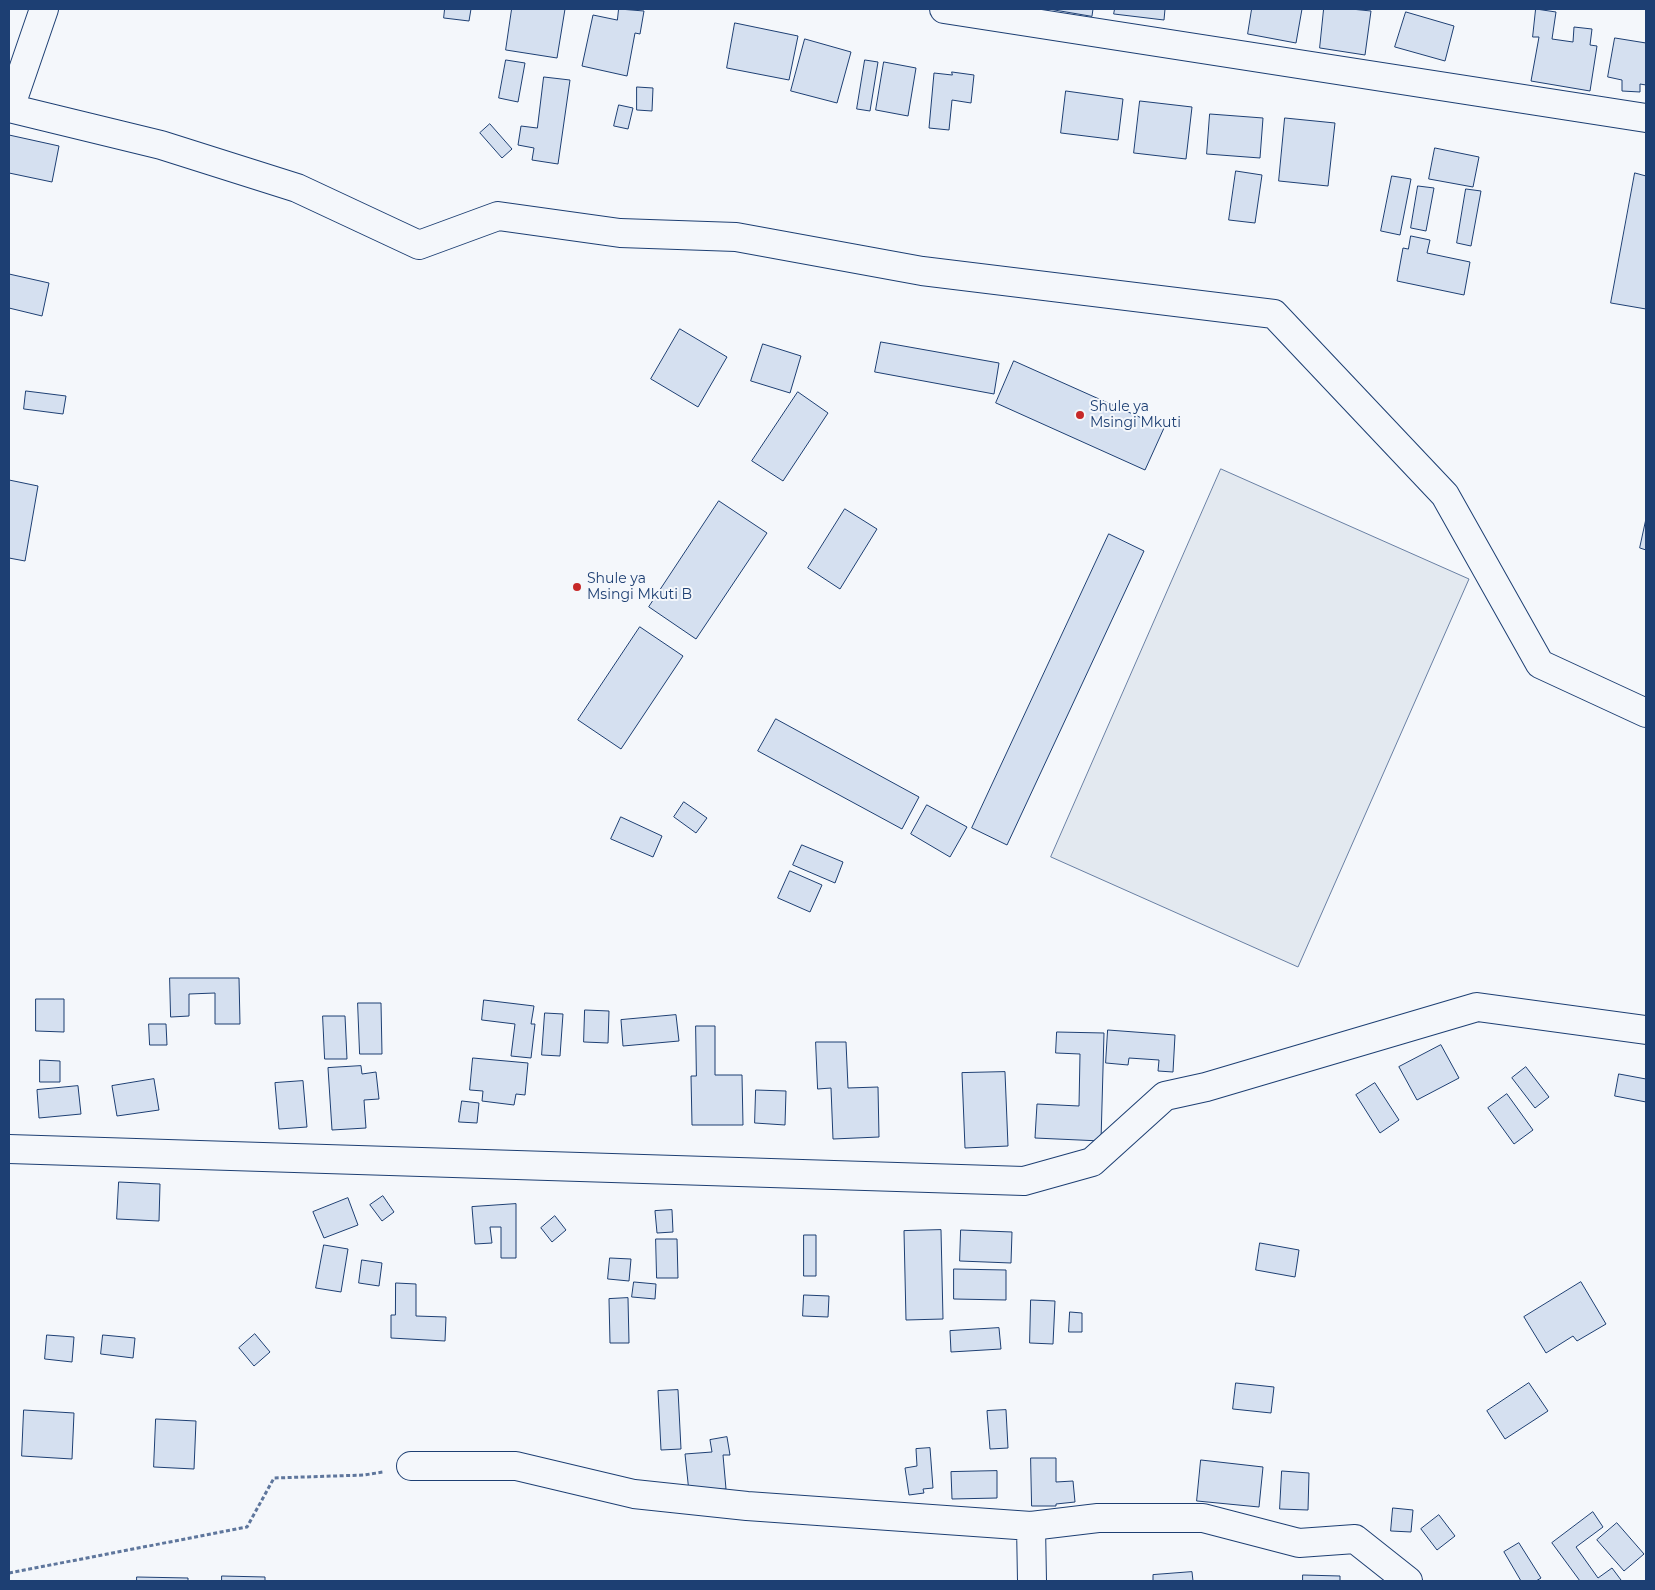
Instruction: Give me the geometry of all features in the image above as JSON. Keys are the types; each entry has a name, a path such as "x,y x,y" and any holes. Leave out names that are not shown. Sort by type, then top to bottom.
{"street":[{"path":"44,9 9,108 162,145 297,188 419,245 498,216 620,232 736,237 922,270 1274,314 1445,495 1540,664 1646,713"},
{"path":"944,9 1646,118"},
{"path":"9,1149 1024,1181 1092,1162 1165,1096 1206,1087 1477,1007 1646,1030"},
{"path":"411,1466 516,1466 634,1494 747,1506 1030,1526 1098,1518 1203,1518 1299,1543 1355,1540 1408,1581"},
{"path":"1030,1526 1032,1581"}],"path":[{"path":"9,1573 247,1526 274,1478 364,1475 411,1466"}],"shaded area":[{"path":"1221,469 1469,579 1298,967 1051,857"}],"building":[{"path":"445,9 471,9 469,21 444,18"},
{"path":"512,9 565,9 557,58 506,50"},
{"path":"619,9 644,11 640,34 635,33 627,76 582,66 593,15 617,20"},
{"path":"1049,9 1093,9 1092,16"},
{"path":"1115,9 1165,9 1164,20 1114,14"},
{"path":"1252,9 1302,9 1296,43 1248,34"},
{"path":"1324,9 1371,11 1365,55 1320,48"},
{"path":"1536,9 1556,12 1552,39 1573,42 1574,27 1592,29 1590,45 1597,46 1590,91 1531,81 1539,37 1533,37"},
{"path":"1406,12 1454,26 1445,61 1395,47"},
{"path":"735,23 798,36 789,80 727,68"},
{"path":"1615,38 1646,43 1646,85 1640,84 1640,92 1622,91 1622,80 1608,77"},
{"path":"805,39 851,52 837,103 791,91"},
{"path":"506,60 525,63 518,102 499,98"},
{"path":"865,60 878,62 870,111 857,109"},
{"path":"884,62 916,68 908,116 876,110"},
{"path":"952,72 974,75 971,103 952,100 949,130 929,128 934,73 952,75"},
{"path":"544,77 570,80 558,164 532,160 534,148 518,145 521,126 537,128"},
{"path":"637,87 653,88 652,111 637,110"},
{"path":"1066,91 1123,99 1118,140 1061,133"},
{"path":"1140,101 1192,107 1186,159 1134,153"},
{"path":"619,105 633,108 628,129 614,126"},
{"path":"1210,114 1263,118 1260,158 1207,154"},
{"path":"1285,118 1335,123 1328,186 1279,181"},
{"path":"490,124 512,149 502,158 480,133"},
{"path":"9,135 59,146 52,182 9,173"},
{"path":"1435,148 1479,157 1473,187 1429,179"},
{"path":"1236,171 1262,175 1255,223 1229,220"},
{"path":"1635,173 1646,176 1646,309 1611,303"},
{"path":"1392,176 1411,179 1400,235 1381,231"},
{"path":"1418,186 1434,188 1426,231 1411,228"},
{"path":"1466,189 1481,191 1471,246 1457,243"},
{"path":"1411,236 1430,240 1427,253 1470,262 1464,295 1397,281 1403,248 1408,249"},
{"path":"9,274 49,283 42,316 9,308"},
{"path":"680,329 727,357 698,407 651,379"},
{"path":"881,342 999,363 994,394 875,372"},
{"path":"763,344 801,356 790,393 751,381"},
{"name":"Shule ya Msingi Mkuti","path":"1014,361 1164,428 1145,470 996,403"},
{"path":"26,391 66,396 63,414 24,409"},
{"path":"798,392 828,413 783,481 752,461"},
{"path":"9,480 38,486 25,561 9,558"},
{"path":"719,501 767,533 696,639 649,607"},
{"path":"845,509 877,529 840,589 808,568"},
{"path":"1646,519 1646,550 1640,548"},
{"path":"1109,534 1144,551 1007,845 972,828"},
{"path":"640,627 683,656 621,749 578,720"},
{"path":"776,719 919,797 902,829 758,751"},
{"path":"684,802 707,818 696,833 674,817"},
{"path":"927,805 967,827 950,857 911,834"},
{"path":"621,817 662,836 653,857 611,839"},
{"path":"802,845 843,862 835,883 793,865"},
{"path":"790,871 822,885 810,912 778,898"},
{"path":"170,978 239,978 240,1024 215,1024 215,993 189,994 189,1016 171,1017"},
{"path":"36,999 64,999 64,1032 36,1031"},
{"path":"484,1000 534,1006 531,1024 535,1024 531,1058 511,1056 515,1024 482,1020"},
{"path":"358,1003 381,1003 382,1054 360,1054"},
{"path":"585,1010 609,1011 608,1043 584,1042"},
{"path":"545,1013 563,1014 560,1056 542,1055"},
{"path":"676,1015 679,1041 623,1046 621,1020"},
{"path":"323,1016 345,1016 347,1059 325,1059"},
{"path":"149,1024 166,1024 167,1045 150,1045"},
{"path":"696,1026 715,1026 715,1075 742,1075 743,1125 692,1125 691,1076 696,1076"},
{"path":"1108,1030 1175,1035 1173,1072 1158,1071 1159,1060 1129,1058 1128,1065 1106,1063"},
{"path":"1057,1032 1104,1033 1101,1141 1035,1138 1037,1104 1079,1106 1080,1054 1056,1053"},
{"path":"816,1042 846,1042 848,1088 878,1087 879,1137 833,1139 831,1088 818,1089"},
{"path":"1441,1045 1459,1078 1417,1100 1399,1067"},
{"path":"473,1058 528,1063 525,1095 516,1094 514,1105 482,1101 483,1091 470,1090"},
{"path":"40,1060 60,1061 60,1082 40,1082"},
{"path":"361,1066 362,1074 376,1072 379,1099 364,1100 366,1128 332,1130 328,1068"},
{"path":"1526,1067 1549,1097 1535,1108 1512,1078"},
{"path":"1005,1072 1008,1146 965,1148 962,1073"},
{"path":"1619,1074 1646,1079 1646,1102 1615,1096"},
{"path":"154,1079 159,1110 117,1116 112,1086"},
{"path":"303,1081 307,1127 279,1129 275,1083"},
{"path":"1375,1083 1399,1120 1380,1133 1356,1095"},
{"path":"78,1086 81,1114 39,1118 37,1090"},
{"path":"756,1090 786,1091 785,1125 755,1123"},
{"path":"1507,1094 1533,1130 1514,1144 1488,1108"},
{"path":"462,1101 479,1103 477,1123 459,1122"},
{"path":"119,1182 160,1184 159,1221 117,1219"},
{"path":"383,1196 394,1212 382,1221 370,1205"},
{"path":"348,1198 358,1225 324,1238 313,1212"},
{"path":"516,1204 516,1258 501,1258 501,1227 490,1227 492,1243 475,1244 472,1207"},
{"path":"672,1210 673,1232 657,1233 655,1211"},
{"path":"555,1216 566,1230 552,1242 541,1228"},
{"path":"941,1230 943,1319 906,1320 904,1231"},
{"path":"961,1230 1012,1232 1011,1263 960,1261"},
{"path":"804,1235 816,1235 816,1276 804,1276"},
{"path":"656,1239 677,1239 678,1278 657,1278"},
{"path":"1260,1243 1299,1250 1295,1277 1256,1270"},
{"path":"324,1245 348,1249 341,1292 316,1288"},
{"path":"610,1258 631,1259 629,1281 608,1279"},
{"path":"362,1260 382,1263 379,1286 359,1283"},
{"path":"954,1269 1006,1270 1006,1300 954,1299"},
{"path":"634,1282 656,1284 655,1299 632,1297"},
{"path":"1581,1282 1606,1324 1577,1341 1573,1336 1546,1353 1524,1317"},
{"path":"396,1283 416,1284 416,1316 446,1317 445,1341 391,1338 391,1315 395,1315"},
{"path":"804,1295 829,1296 828,1317 803,1316"},
{"path":"628,1298 629,1343 610,1343 609,1299"},
{"path":"1031,1300 1055,1301 1053,1344 1030,1343"},
{"path":"1070,1312 1082,1313 1082,1332 1069,1332"},
{"path":"999,1328 1001,1349 951,1352 950,1331"},
{"path":"255,1334 270,1352 254,1366 239,1348"},
{"path":"47,1335 74,1337 72,1362 45,1359"},
{"path":"103,1335 135,1338 133,1358 101,1354"},
{"path":"1236,1383 1274,1387 1271,1413 1233,1409"},
{"path":"1529,1383 1548,1411 1505,1439 1487,1411"},
{"path":"678,1390 681,1449 661,1450 658,1391"},
{"path":"24,1410 74,1413 72,1459 22,1456"},
{"path":"1006,1410 1008,1448 990,1449 987,1411"},
{"path":"156,1419 196,1421 194,1469 154,1467"},
{"path":"727,1437 730,1455 723,1455 726,1489 689,1492 685,1454 712,1452 710,1440"},
{"path":"930,1448 933,1488 923,1489 924,1493 909,1495 905,1468 917,1466 916,1449"},
{"path":"1031,1458 1056,1458 1056,1482 1073,1481 1075,1502 1056,1504 1056,1506 1032,1506"},
{"path":"1201,1460 1263,1467 1259,1507 1197,1501"},
{"path":"997,1471 997,1498 952,1499 951,1472"},
{"path":"1282,1471 1309,1473 1308,1510 1280,1509"},
{"path":"1393,1508 1413,1510 1411,1532 1391,1531"},
{"path":"1593,1512 1603,1527 1576,1547 1598,1578 1612,1568 1621,1580 1619,1581 1580,1581 1552,1543"},
{"path":"1439,1515 1455,1536 1437,1550 1421,1529"},
{"path":"1617,1523 1644,1554 1624,1571 1597,1540"},
{"path":"1519,1543 1541,1578 1536,1581 1521,1581 1504,1552"},
{"path":"1192,1572 1193,1581 1153,1581 1153,1575"},
{"path":"1303,1575 1340,1576 1340,1581 1303,1581"},
{"path":"222,1576 265,1577 265,1581 222,1581"},
{"path":"137,1577 188,1578 188,1581 137,1581"}],"place":[{"name":"Shule ya Msingi Mkuti","path":"1080,415"},
{"name":"Shule ya Msingi Mkuti B","path":"577,587"}]}
